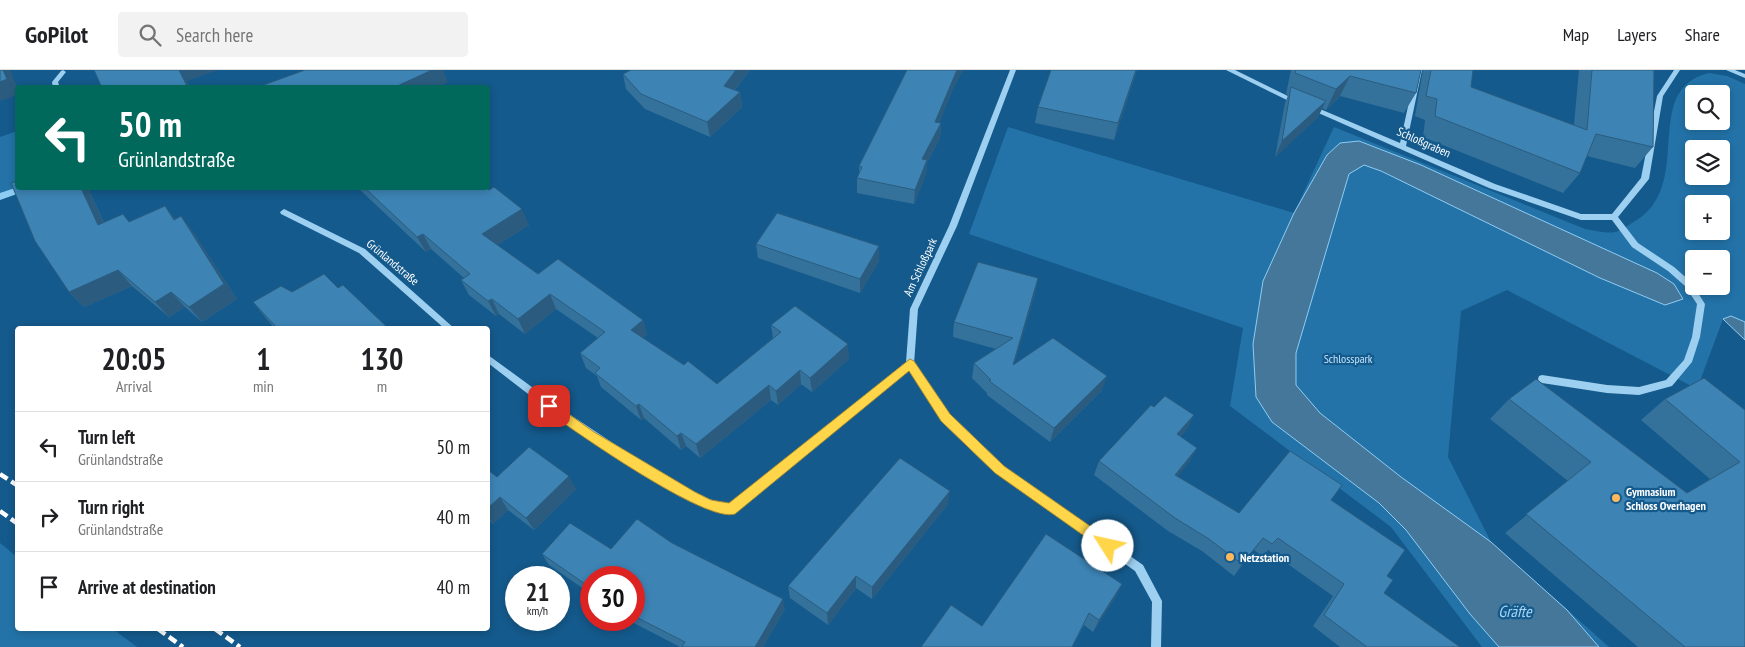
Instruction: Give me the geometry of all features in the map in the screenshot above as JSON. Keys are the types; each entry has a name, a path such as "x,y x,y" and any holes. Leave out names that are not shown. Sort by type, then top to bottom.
{"street":[{"name":"Am Schloßpark","path":"910,364 914,309 953,226 1013,70"},
{"name":"Schloßgraben","path":"1229,70 1275,94 1403,146 1492,186 1581,218 1614,217"},
{"path":"1403,146 1419,70"},
{"path":"1542,378 1607,389 1638,391 1669,383 1688,362 1696,337 1701,304 1688,284 1635,245 1614,217 1644,179 1660,96 1677,70"},
{"path":"1729,70 1745,76"},
{"path":"56,85 55,82 65,71"},
{"name":"Grünlandstraße","path":"284,212 362,251 448,326"},
{"path":"490,360 549,406 590,435 691,496 709,505 731,510 910,364 945,418 999,469 1139,568 1156,601 1156,647"}],"green space":[{"name":"Schlosspark","path":"1709,73 1727,76 1745,84 1745,322 1731,316 1723,319 1697,389 1507,290 1461,311 1448,457 1491,542 1609,647 1482,647 1391,527 1230,406 1243,328 969,234 1008,127 1294,213 1334,127 1585,229 1615,232 1622,230 1651,207 1662,187 1667,165 1671,119 1676,99 1685,87 1685,130 1730,130 1730,85 1686,85"},
{"path":"15,132 15,190 28,190 0,200 0,137"},
{"path":"0,543 15,555 15,631 116,631 137,647 0,647"}],"water":[{"name":"Gräfte","path":"1359,141 1421,165 1657,273 1674,284 1683,299 1665,305 1600,278 1381,171 1364,165 1349,174 1296,353 1296,385 1320,413 1401,477 1491,542 1567,610 1599,647 1499,647 1470,614 1406,530 1379,503 1272,422 1256,397 1253,344 1263,281 1294,213 1327,155 1340,143"},
{"path":"1731,316 1745,322 1745,340 1723,319"}],"building":[{"path":"0,70 3,70 7,79 0,82"},
{"path":"94,70 179,70 186,85 101,85"},
{"path":"305,70 432,70 400,85 264,85"},
{"path":"631,70 736,70 724,86 740,92 707,122 641,94 623,74"},
{"path":"907,70 957,70 935,122 941,123 922,159 927,160 915,190 857,178 862,167 859,166"},
{"path":"1051,70 1136,70 1118,123 1038,107"},
{"path":"1296,70 1421,70 1416,93 1350,76 1336,89 1295,73"},
{"path":"1431,70 1473,70 1471,87 1587,130 1592,70 1654,70 1653,147 1596,134 1580,173 1435,116 1437,99 1426,96"},
{"path":"1291,87 1326,101 1282,141"},
{"path":"15,182 15,190 82,190 98,225 123,214 129,222 165,206 174,220 181,216 224,284 189,307 171,292 155,302 118,270 69,292 35,241 11,183"},
{"path":"494,187 522,209 482,234 538,274 558,259 643,320 631,330 684,365 688,361 717,384 781,332 771,325 795,306 848,344 810,378 800,370 776,391 769,385 696,444 681,433 677,436 639,404 636,406 595,373 600,368 580,353 605,332 550,294 518,319 492,299 488,301 461,280 470,274 423,234 417,237 367,190 490,189"},
{"path":"777,213 879,246 860,279 756,244"},
{"path":"978,262 1038,278 1013,365 1053,338 1107,376 1054,428 989,381 991,380 974,363 1013,338 954,322"},
{"path":"324,274 338,288 343,285 386,326 275,326 253,302 281,286 292,292"},
{"path":"1704,378 1745,410 1745,647 1685,647 1526,514 1591,462 1509,399 1536,379 1687,493 1740,462 1665,399"},
{"path":"1165,396 1194,415 1177,434 1197,448 1175,475 1239,513 1290,451 1342,485 1331,500 1405,550 1387,576 1393,580 1384,593 1460,647 1367,647 1324,615 1344,584 1278,538 1272,544 1263,538 1242,564 1209,539 1175,518 1099,461 1151,405 1154,407"},
{"path":"529,447 569,476 526,518 500,497 490,506 490,472 497,477"},
{"path":"900,458 950,491 872,587 856,576 827,613 788,586"},
{"path":"637,519 672,543 783,599 755,647 682,647 685,642 645,622 645,566 580,566 580,580 570,573 570,566 559,566 542,554 570,523 611,549"},
{"path":"1046,534 1122,584 1099,620 1089,613 1072,647 921,647 951,605 982,626"}],"waterway":[{"path":"0,197 19,190"}],"railway":[{"path":"0,474 15,484"},
{"path":"0,511 15,522"},
{"path":"161,631 183,647"},
{"path":"218,631 240,647"}],"place":[{"name":"Gymnasium Schloss Overhagen","path":"1616,498"},
{"name":"Netzstation","path":"1230,557"}],"route":[{"path":"549,406 590,435 691,496 709,505 731,510 910,364 945,418 999,469 1108,546"}]}
